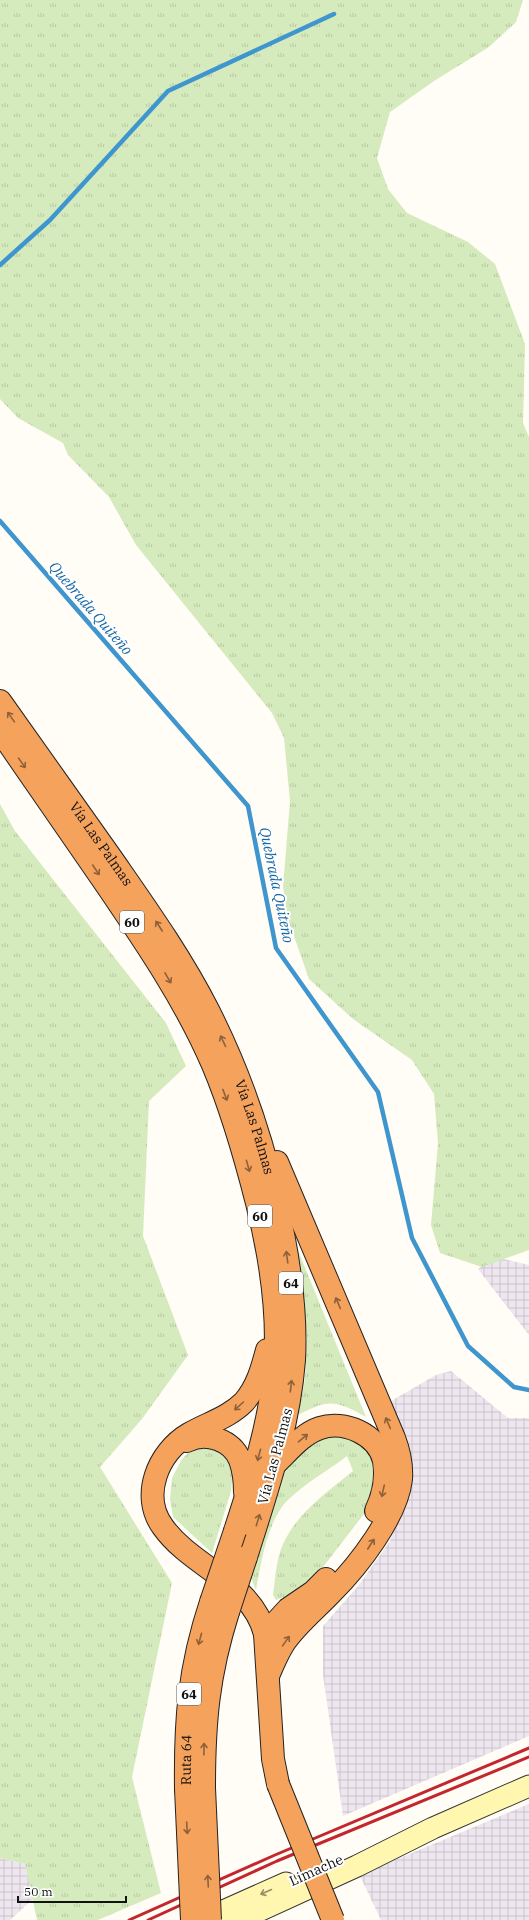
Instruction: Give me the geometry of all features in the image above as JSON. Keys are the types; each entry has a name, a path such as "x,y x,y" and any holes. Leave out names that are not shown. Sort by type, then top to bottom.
{"highway":[{"name":"Vía Las Palmas","path":"0,701 173,947 219,1031 248,1104 266,1161 279,1212 287,1256 293,1310 294,1359 288,1413 275,1465 246,1557 220,1607"},
{"name":"Vía Las Palmas","path":"0,731 161,966 202,1043 226,1097 249,1170 265,1238 274,1306 275,1362 271,1400 258,1458 235,1531 220,1607"},
{"path":"248,1104 270,1145 308,1230 394,1438 400,1458 401,1470 398,1491 394,1504 370,1546 344,1580 293,1632 278,1653 268,1676"},
{"path":"274,1306 268,1348 262,1369 251,1393 241,1405 229,1414 189,1433 173,1448 161,1463 154,1482 152,1496 153,1506 158,1521 171,1538 180,1547 236,1589 256,1611 265,1634 273,1759 278,1784 333,1920"},
{"path":"265,1634 288,1609 301,1601 324,1582 374,1515 382,1496 385,1468 384,1459 374,1444 360,1432 342,1426 322,1428 312,1431 275,1465"},
{"path":"173,1448 190,1439 207,1437 215,1438 230,1446 238,1456 242,1468 245,1479 245,1500"},
{"name":"Ruta 64","path":"192,1920 195,1788 207,1699 215,1655 220,1607"},
{"path":"256,1611 272,1612 288,1609"},
{"name":"Ruta 64","path":"195,1788 210,1920"}],"main road":[{"name":"Limache","path":"239,1920 350,1869 433,1828 529,1786"},
{"name":"Limache","path":"203,1920 353,1854 433,1828"}],"shaded area":[{"path":"495,1257 529,1265 529,1335 478,1269"},
{"path":"451,1371 508,1418 529,1418 529,1736 343,1816 323,1675 323,1626 359,1585 390,1541 409,1493 386,1404 436,1375"},
{"path":"529,1804 529,1920 381,1920 359,1874"},
{"path":"0,1858 25,1864 33,1899 10,1920 0,1920"}],"green space":[{"path":"0,0 523,0 516,22 489,47 434,81 390,112 377,158 388,189 407,213 468,242 495,264 525,344 523,423 529,437 529,1250 482,1267 440,1253 431,1225 438,1143 434,1094 412,1060 353,1019 309,979 288,919 283,887 290,801 284,738 272,713 136,545 109,497 68,455 63,443 18,418 0,399"},
{"path":"0,804 15,831 166,1023 186,1066 149,1101 143,1236 188,1355 142,1419 100,1467 172,1583 132,1777 161,1893 98,1920 37,1920 25,1864 0,1858"},
{"path":"288,1226 366,1417 347,1407 332,1404 317,1406 298,1415 305,1379 307,1338"},
{"path":"340,1436 370,1447 377,1481 367,1510 313,1580 287,1596 276,1600 273,1595 281,1549 287,1537 302,1515 322,1496 353,1471 347,1456 304,1487 282,1506 271,1528 260,1567 256,1590 249,1573 271,1497 289,1461 321,1437"},
{"path":"210,1448 223,1452 233,1470 231,1491 212,1553 173,1517 170,1499 172,1478 182,1459 192,1449"}],"waterway":[{"path":"0,265 50,220 168,91 334,14"},
{"name":"Quebrada Quiteño","path":"0,521 248,806 276,948 378,1092 412,1238 468,1346 514,1387 529,1390"}],"railway":[{"path":"129,1920 275,1855 529,1748"},
{"path":"148,1920 277,1861 529,1757"}]}
